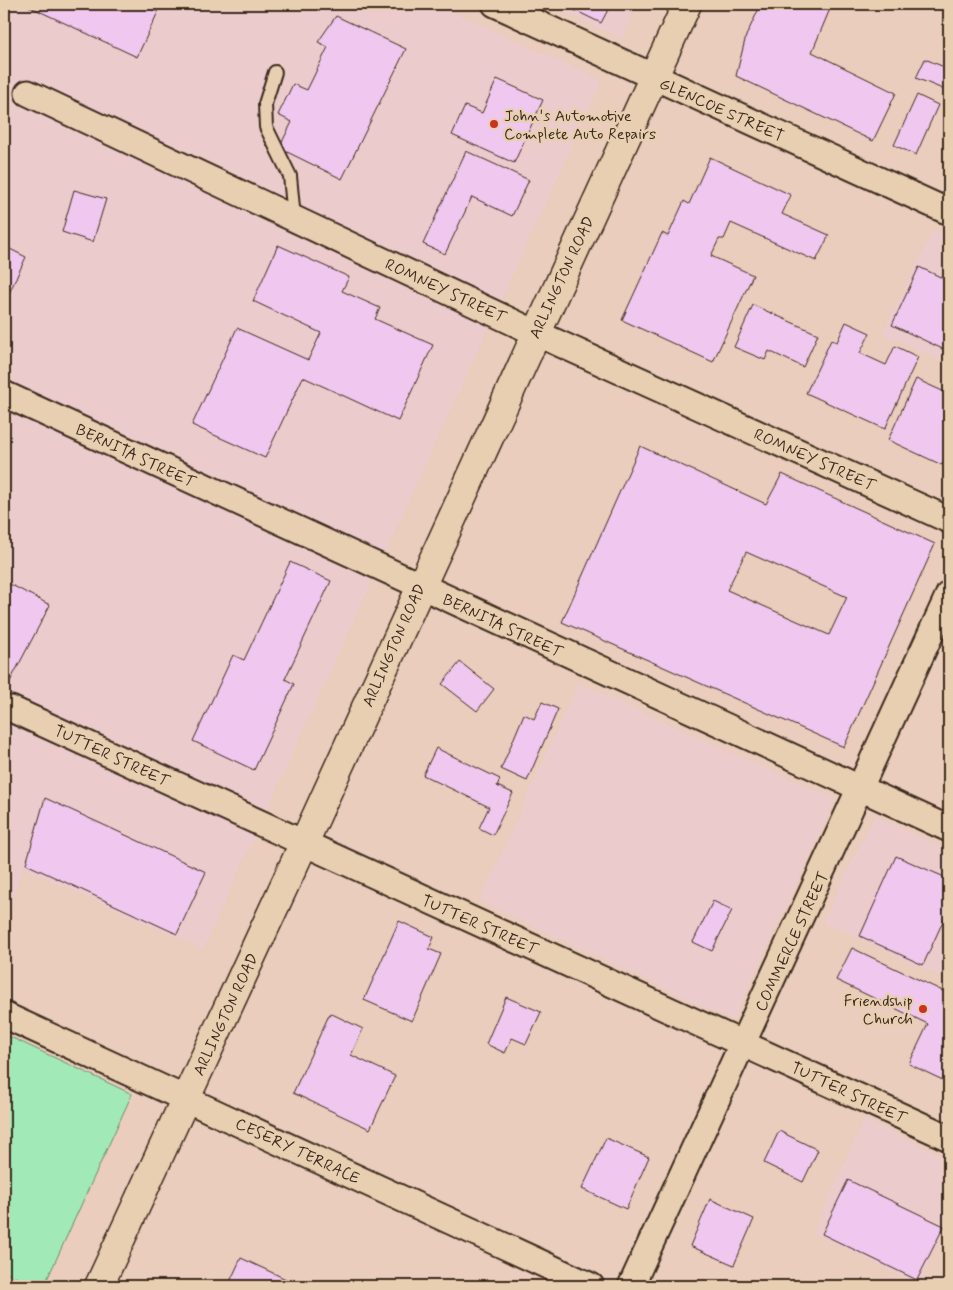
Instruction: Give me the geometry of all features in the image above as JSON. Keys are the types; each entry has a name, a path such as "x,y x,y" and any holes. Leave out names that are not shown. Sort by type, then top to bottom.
{"main road":[{"name":"ARLINGTON ROAD","path":"99,1286 304,843 686,4"}],"street":[{"name":"GLENCOE STREET","path":"495,4 652,78 949,212"},
{"name":"ROMNEY STREET","path":"28,93 536,333 949,520"},
{"name":"BERNITA STREET","path":"4,394 949,830"},
{"name":"COMMERCE STREET","path":"631,1286 949,594"},
{"name":"TUTTER STREET","path":"11,709 949,1138"},
{"name":"CESERY TERRACE","path":"4,1015 591,1286"}],"lane":[{"path":"275,72 265,104 266,127 290,176 294,218"}],"shaded area":[{"path":"4,4 435,4 602,80 203,949 22,868 4,925"},
{"path":"544,4 637,4 621,38"},
{"path":"934,229 949,236 949,363 882,334"},
{"path":"578,683 836,800 733,1020 480,901"},
{"path":"874,816 949,851 949,980 823,922"},
{"path":"864,1119 949,1159 949,1217 919,1285 813,1233"}],"green space":[{"path":"4,1034 132,1094 44,1286 35,1286 4,1272"}],"building":[{"path":"24,4 139,4 158,12 137,57"},
{"path":"562,4 611,4 601,23"},
{"path":"761,4 832,4 812,52 896,93 873,141 736,76 746,36"},
{"path":"336,16 406,49 342,179 279,148 292,122 278,115 293,84 307,90 328,47 318,42"},
{"path":"925,59 949,69 949,80 945,90 916,78"},
{"name":"John's Automotive Complete Auto Repairs","path":"497,79 543,100 514,163 452,135 465,106 482,113"},
{"path":"917,95 938,105 916,155 894,145"},
{"path":"466,151 529,180 512,216 472,197 445,254 423,244"},
{"path":"710,157 791,195 782,214 829,235 816,261 731,223 724,239 719,239 711,256 753,275 713,362 622,320 662,233 668,236 684,201 689,204"},
{"path":"74,190 106,199 93,242 62,232"},
{"path":"278,245 349,277 342,291 380,308 375,319 433,345 398,421 303,377 265,458 192,425 237,328 308,360 321,333 253,301"},
{"path":"4,246 26,257 4,304"},
{"path":"919,267 949,281 949,352 892,325"},
{"path":"753,305 818,334 803,367 769,351 765,360 734,347"},
{"path":"846,322 870,333 860,353 886,365 895,346 918,357 885,429 806,393 831,340 837,342"},
{"path":"916,379 949,394 949,450 942,465 888,440"},
{"path":"640,446 766,504 782,474 935,544 844,747 562,622","holes":["746,552 847,597 829,635 727,590"]},
{"path":"290,562 331,581 285,679 294,684 254,770 193,741 233,655 244,660"},
{"path":"4,581 50,605 7,687 4,686"},
{"path":"460,662 494,689 477,711 442,684"},
{"path":"542,702 558,709 527,781 501,769 524,714 534,719"},
{"path":"436,748 500,779 497,786 513,793 493,835 479,828 489,807 423,775"},
{"path":"45,798 206,872 177,934 26,864"},
{"path":"896,856 949,879 949,908 923,965 860,936"},
{"path":"713,901 732,910 712,951 693,942"},
{"path":"399,921 434,937 429,949 441,954 412,1021 364,1000"},
{"name":"Friendship Church","path":"852,948 949,994 949,1083 909,1064 928,1024 836,980"},
{"path":"506,997 541,1012 526,1044 512,1038 505,1053 486,1044"},
{"path":"330,1013 363,1029 351,1055 395,1076 370,1129 293,1093"},
{"path":"779,1131 818,1150 803,1182 764,1163"},
{"path":"606,1138 649,1157 626,1209 582,1189"},
{"path":"848,1180 944,1226 917,1280 822,1234"},
{"path":"710,1199 754,1219 734,1265 690,1246"},
{"path":"241,1258 288,1280 285,1286 228,1286"}],"place":[{"name":"John's Automotive Complete Auto Repairs","path":"494,124"},
{"name":"Friendship Church","path":"923,1009"}]}
